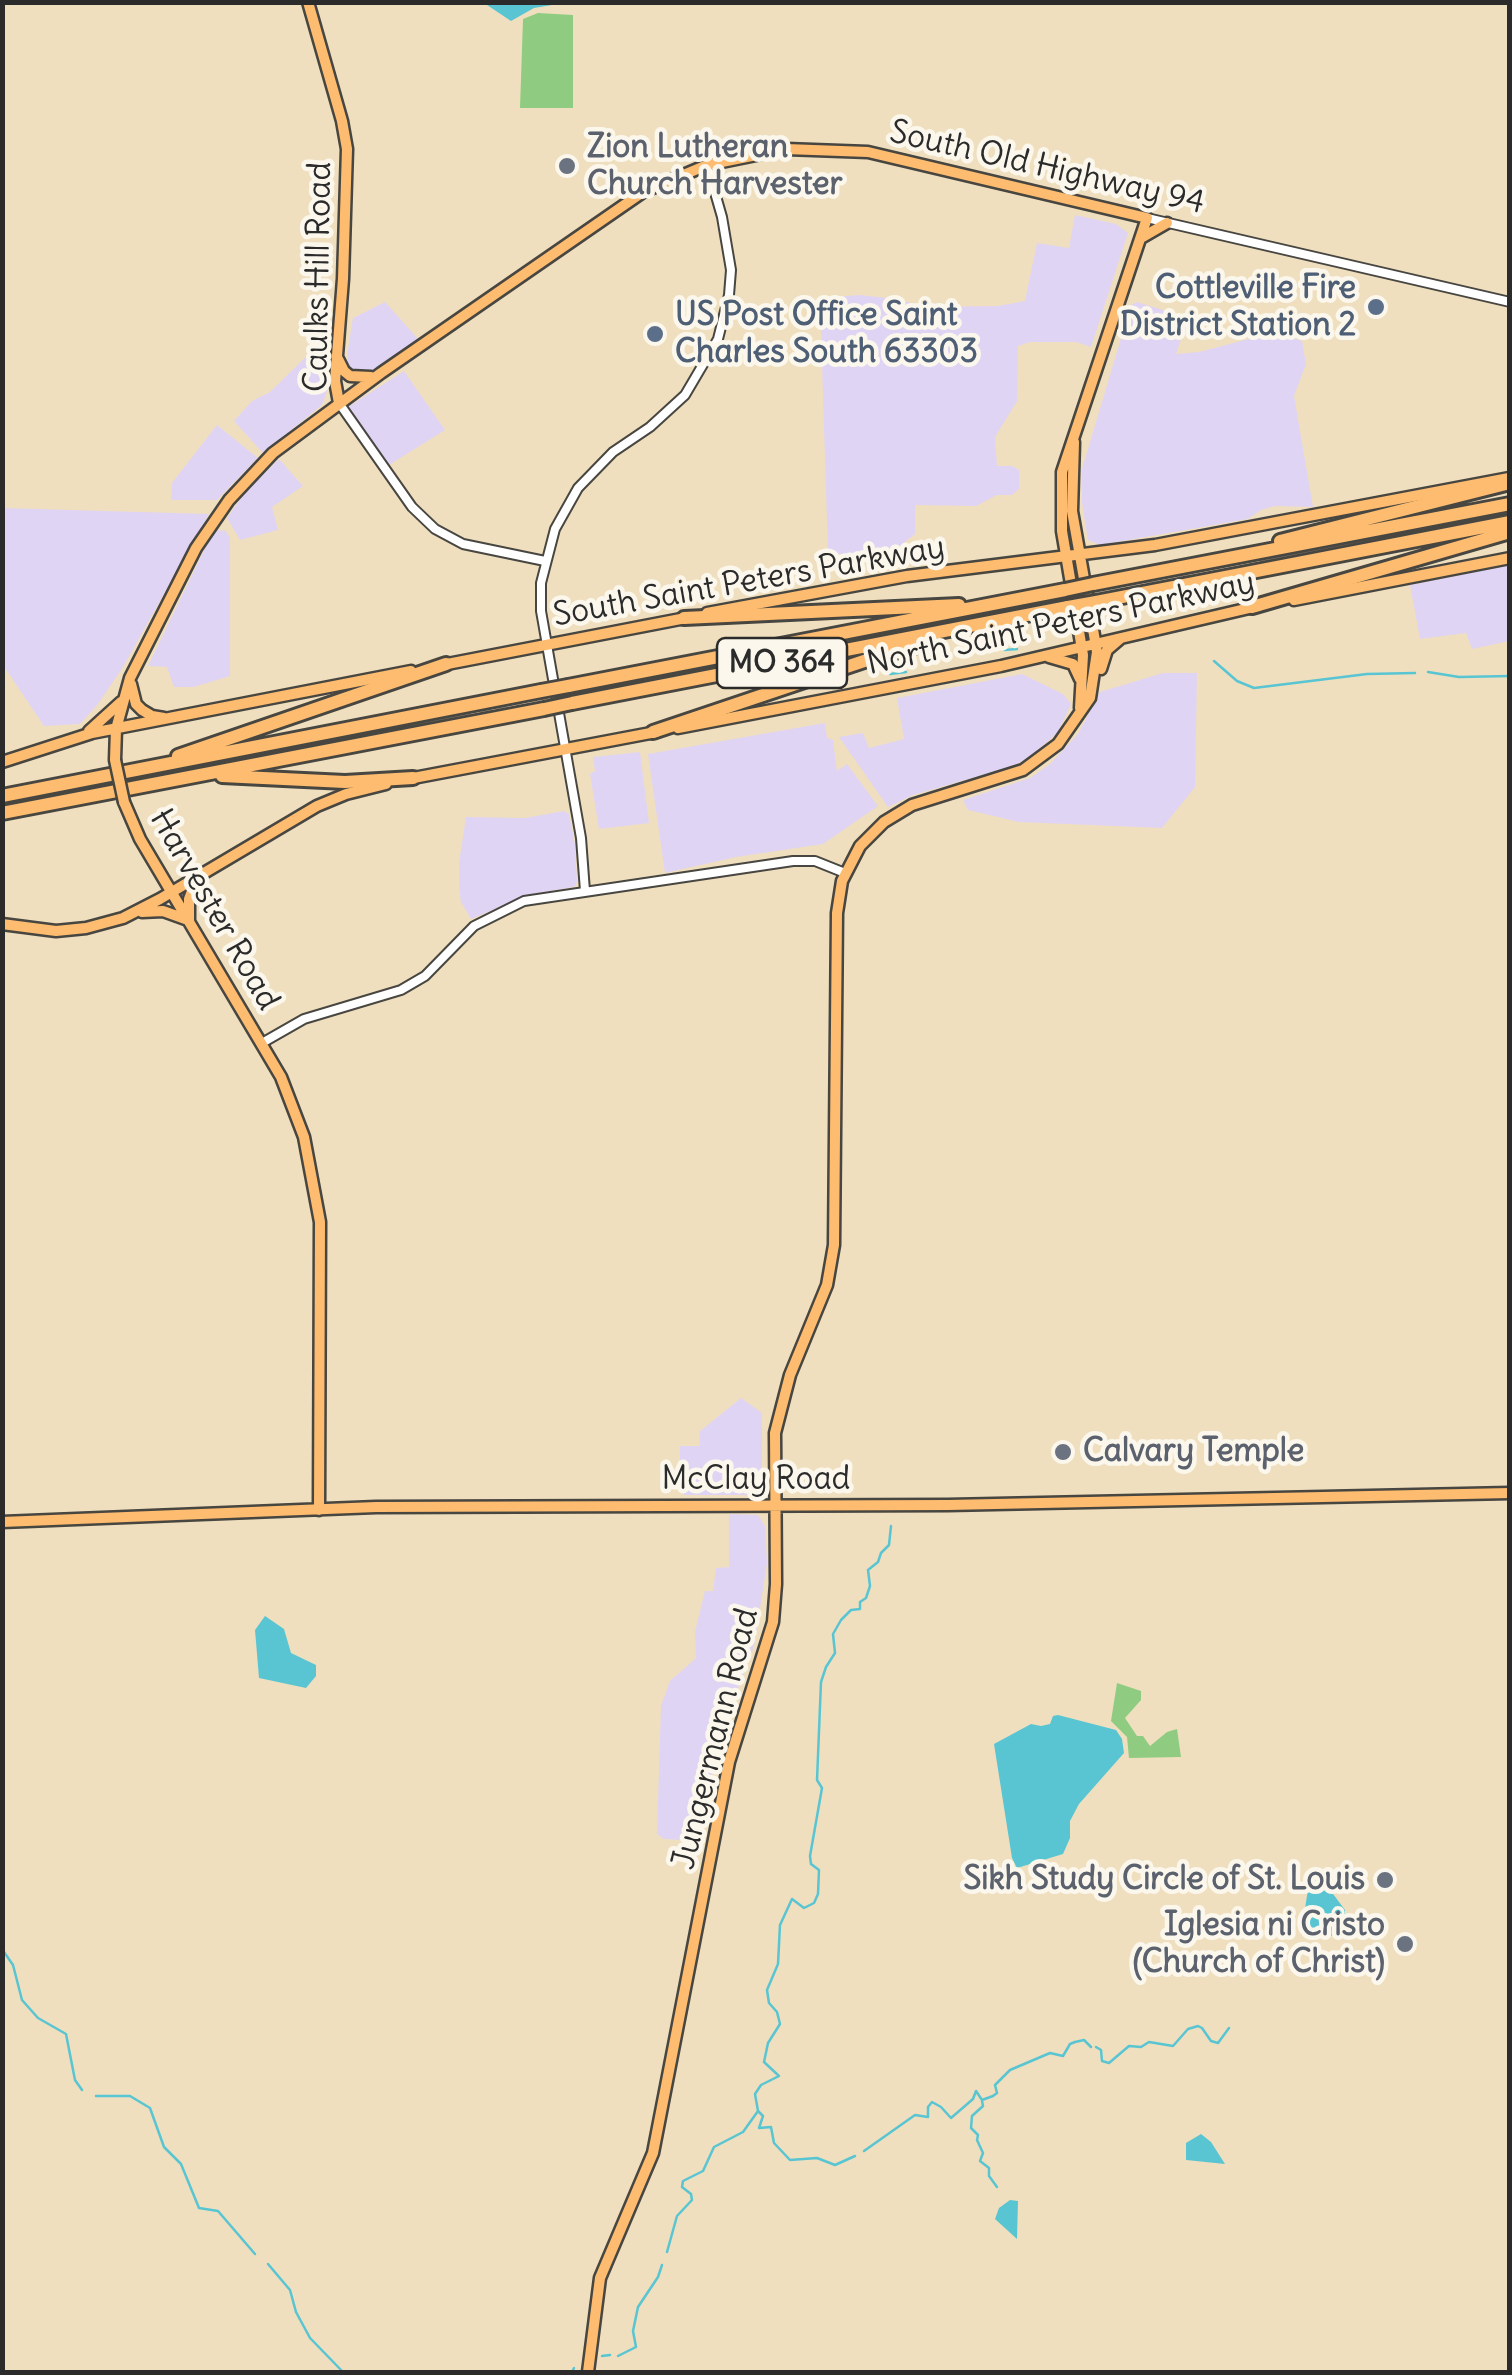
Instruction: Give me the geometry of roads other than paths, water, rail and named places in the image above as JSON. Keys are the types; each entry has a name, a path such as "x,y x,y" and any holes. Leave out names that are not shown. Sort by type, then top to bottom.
{"highway":[{"path":"1242,555 1301,534 1510,480"},
{"name":"MO 364","path":"2,796 1510,504"},
{"name":"MO 364","path":"2,813 1510,522"},
{"path":"1252,606 1510,532"},
{"path":"684,618 941,604 982,606"},
{"path":"652,732 992,622"},
{"path":"149,768 205,745 446,664"},
{"path":"194,776 345,782 413,778"}],"main road":[{"name":"Caulks Hill Road","path":"308,2 346,148 338,403"},
{"name":"South Old Highway 94","path":"338,403 618,207 671,178 757,152 868,152 1146,218"},
{"path":"1124,212 1140,238 1168,223"},
{"name":"Jungermann Road","path":"588,2372 603,2267 654,2153 729,1762 773,1622 775,1433 780,1406 824,1294 834,1244 837,913 846,872 866,838 889,818 912,806 1023,770 1058,744 1090,698 1096,643 1072,498 1074,442 1146,218"},
{"path":"338,359 350,376 361,378 381,373"},
{"path":"318,418 336,374"},
{"name":"Harvester Road","path":"319,1510 318,1202 295,1106 262,1043 140,839 124,802 115,760 116,729 130,678 215,517 257,468 338,403"},
{"name":"Jungermann Road","path":"1074,442 1063,468 1062,526 1082,646 1080,708"},
{"name":"South Saint Peters Parkway","path":"2,762 84,734 868,582 1172,542 1510,480"},
{"path":"1035,560 1054,547 1062,526"},
{"name":"North Saint Peters Parkway","path":"2,924 73,930 103,924 136,912 329,800 413,778 1043,656 1252,606 1510,558"},
{"path":"1095,678 1108,650 1123,636"},
{"path":"1043,656 1073,664 1082,684"},
{"path":"130,678 132,694 142,710 152,716 172,718"},
{"path":"84,734 122,701"},
{"path":"136,912 163,910 189,920 189,899 197,877"},
{"name":"McClay Road","path":"2,1522 391,1506 964,1504 1510,1492"}],"street":[{"path":"585,892 581,838 541,611 545,562 555,530 578,488 612,452 677,404 718,339 731,270 725,230 707,165"},
{"name":"South Old Highway 94","path":"1146,218 1510,302"},
{"name":"Caulks Hill Road","path":"338,403 412,508 435,529 463,544 545,562"},
{"path":"262,1043 304,1018 383,998 410,985 438,964 474,926 524,901 793,861 814,861 846,872"}],"water":[{"path":"484,3 564,3 534,8 511,21"},
{"path":"265,1616 284,1629 291,1653 316,1665 316,1676 306,1688 259,1678 255,1630"},
{"path":"1053,1716 1116,1730 1124,1753 1079,1804 1070,1821 1070,1838 1063,1854 1017,1868 1012,1858 994,1744 1031,1724 1050,1724"},
{"path":"1316,1871 1345,1910 1344,1936 1301,1935 1310,1876"},
{"path":"1201,2134 1225,2164 1186,2160 1186,2143"},
{"path":"1010,2200 1018,2201 1017,2239 995,2219 999,2208"}],"waterway":[{"path":"1004,650 1017,649"},
{"path":"1214,661 1237,681 1254,688 1367,674 1415,673"},
{"path":"890,674 906,672"},
{"path":"1428,672 1459,677 1510,676"},
{"path":"758,2111 755,2094 761,2085 779,2076 764,2062 768,2043 780,2024 767,1990 778,1964 780,1925 792,1899 804,1908 814,1903 818,1894 819,1870 811,1864 810,1856 822,1788 817,1780 821,1682 835,1653 833,1634 841,1620 851,1610 860,1609 860,1602 866,1598 870,1586 868,1570 889,1545 891,1526"},
{"path":"2,1949 13,1965 22,2000 38,2018 66,2034 75,2080 82,2090"},
{"path":"1096,2047 1101,2050 1102,2061 1109,2063 1129,2046 1141,2047 1149,2042 1173,2046 1188,2029 1198,2026 1211,2041 1218,2043 1229,2028"},
{"path":"864,2151 915,2115 928,2117 932,2102 951,2118 973,2099 976,2091 982,2100 997,2093 995,2085 1010,2070 1050,2053 1063,2056 1075,2042 1084,2040 1091,2047"},
{"path":"96,2096 130,2096 150,2108 164,2147 181,2164 199,2208 218,2211 255,2254"},
{"path":"982,2101 983,2106 972,2116 971,2128 978,2135 983,2153 980,2161 989,2168 989,2176 997,2187"},
{"path":"667,2252 677,2216 692,2200 682,2187 683,2181 703,2171 714,2147 743,2132 758,2111 763,2116 759,2128 771,2127 774,2143 790,2160 817,2158 835,2165 855,2156"},
{"path":"268,2264 290,2290 310,2338 343,2372"},
{"path":"618,2356 636,2347 633,2331 638,2307 662,2265"},
{"path":"602,2356 610,2355"},
{"path":"572,2372 574,2368"}],"place":[{"name":"Zion Lutheran Church Harvester","path":"567,166"},
{"name":"Cottleville Fire District Station 2","path":"1376,307"},
{"name":"US Post Office Saint Charles South 63303","path":"655,334"},
{"name":"Calvary Temple","path":"1063,1452"},
{"name":"Sikh Study Circle of St. Louis","path":"1385,1880"},
{"name":"Iglesia ni Cristo (Church of Christ)","path":"1405,1944"}]}
